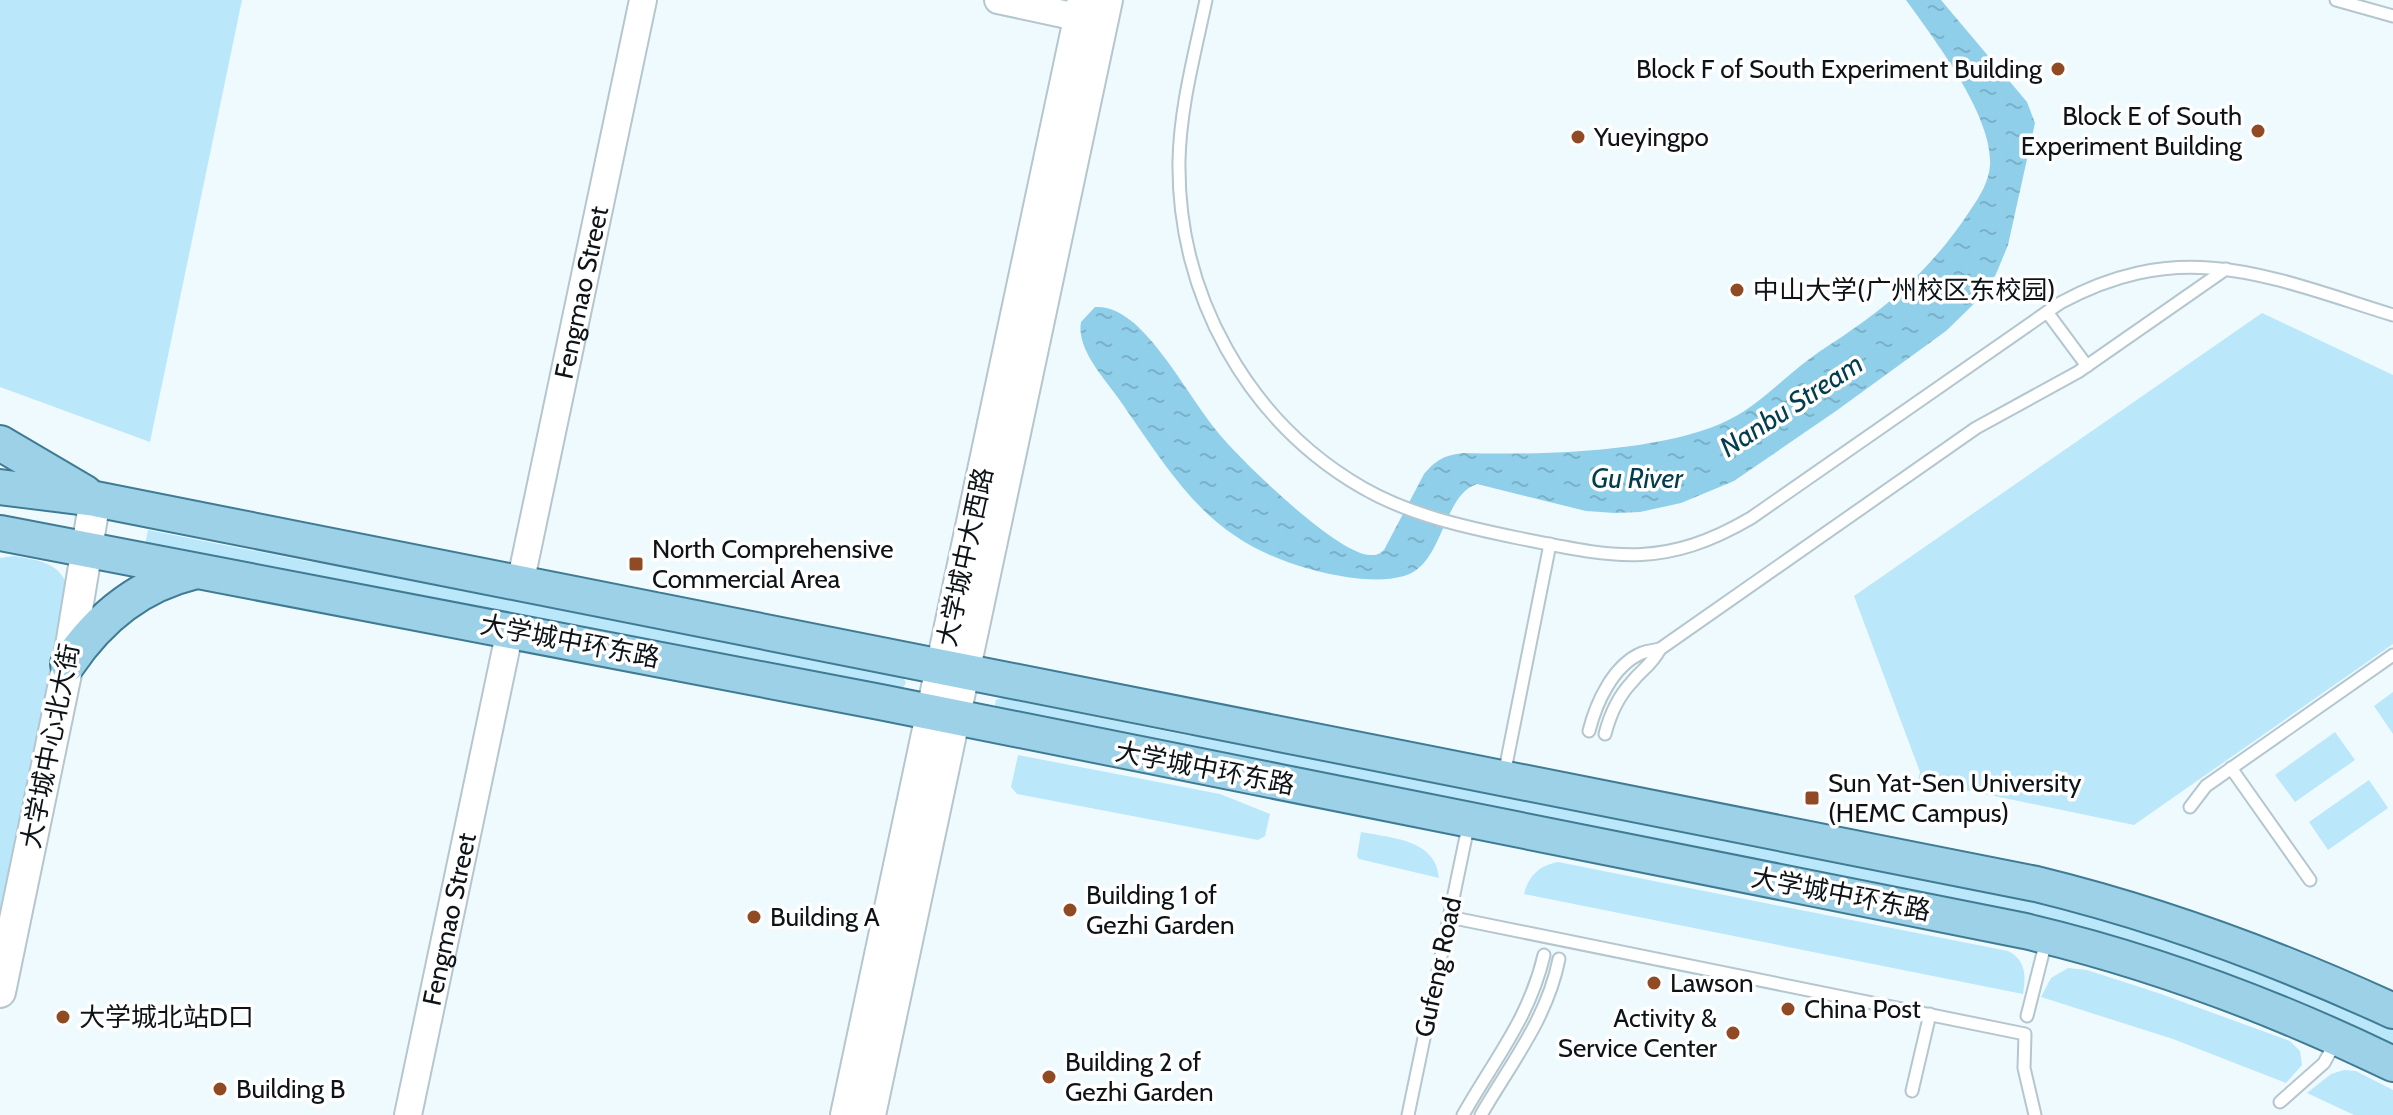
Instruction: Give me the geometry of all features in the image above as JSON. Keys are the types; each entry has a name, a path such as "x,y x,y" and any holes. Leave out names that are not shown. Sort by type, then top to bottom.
{"main road":[{"name":"大学城中大西路","path":"846,1115 943,715 1093,10"},
{"path":"0,443 95,499"},
{"name":"大学城中环东路","path":"0,487 95,499 2059,890 2220,938 2338,985 2393,1011"},
{"name":"大学城中心北大街","path":"0,992 68,664 95,499"},
{"name":"大学城中环东路","path":"0,533 943,715 2047,936 2205,984 2393,1064"},
{"path":"68,664 86,639 117,607 158,584 192,572 199,573"},
{"name":"大学城中大西路","path":"870,1115 943,715"}],"street":[{"name":"Fengmao Street","path":"520,584 643,0"},
{"path":"998,0 1093,10"},
{"name":"Fengmao Street","path":"408,1115 510,630"}],"lane":[{"path":"1206,0 1181,130 1180,189 1187,249 1210,320 1249,386 1279,421 1335,470 1364,489 1406,509 1456,525 1614,556 1645,555 1685,548 1724,534 2047,312 2083,291 2134,272 2183,267 2226,269 2393,315"},
{"path":"2336,0 2393,16"},
{"path":"1589,731 1603,693 1620,670 1641,653 1660,649 1976,428 2087,366 2226,269"},
{"path":"2047,312 2087,366"},
{"path":"1503,778 1550,544"},
{"path":"1605,734 1617,701 1632,681 1651,666 1660,649"},
{"path":"2190,807 2206,786 2393,655"},
{"path":"2231,768 2310,880"},
{"name":"Gufeng Road","path":"1408,1115 1469,820"},
{"path":"1449,917 2025,1034 2024,1068 2035,1115"},
{"path":"2027,1016 2047,936"},
{"path":"1463,1115 1519,1024 1535,990 1544,955"},
{"path":"1481,1115 1533,1032 1550,995 1559,959"},
{"path":"1912,1091 1930,1014"},
{"path":"2280,1102 2324,1063 2337,1038"}],"shaded area":[{"path":"0,0 242,0 150,442 0,387"},
{"path":"2262,313 2393,375 2393,644 2134,825 1918,780 1920,772 1854,596"},
{"path":"148,530 306,561 389,572 902,675 906,683 902,689 896,689 689,648 606,637 145,545"},
{"path":"14,556 40,561 54,568 68,588 0,924 0,558"},
{"path":"2393,692 2393,734 2374,706"},
{"path":"1002,698 1185,735 1288,748 1988,887 2186,942 2393,1026 2393,1050 2305,1010 994,709 996,700"},
{"path":"2335,732 2355,760 2295,802 2275,775"},
{"path":"1018,755 1220,794 1270,814 1265,836 1258,840 1017,794 1011,787"},
{"path":"2369,780 2388,808 2328,850 2309,822"},
{"path":"1361,832 1398,839 1421,848 1436,865 1439,878 1359,859"},
{"path":"1558,862 2008,951 2018,959 2023,969 2023,994 1524,894 1536,872"},
{"path":"2068,968 2087,970 2161,994 2290,1041 2300,1051 2302,1065 2286,1083 2173,1039 2041,997 2051,978"},
{"path":"2344,1070 2356,1071 2393,1090 2393,1115 2354,1115 2307,1093 2331,1074"}],"water":[{"name":"Gu River","path":"1906,0 1941,0 2027,102 2035,123 2008,245 1984,294 1946,331 1734,481 1681,503 1640,512 1615,513 1586,511 1477,484 1456,501 1427,559 1417,569 1404,576 1384,579 1334,575 1287,562 1255,548 1204,511 1163,462 1100,374 1083,343 1081,322 1095,307 1111,309 1134,323 1158,349 1220,435 1249,465 1316,526 1358,552 1373,555 1384,550 1424,474 1446,457 1463,453 1559,452 1628,446 1692,434 1720,424 1755,404 1808,360 1903,290 1946,243 1984,188 1990,165 1982,124 1960,79"}],"place":[{"name":"Block F of South Experiment Building","path":"2058,69"},
{"name":"Block E of South Experiment Building","path":"2258,131"},
{"name":"Yueyingpo","path":"1578,137"},
{"name":"中山大学(广州校区东校园)","path":"1737,290"},
{"name":"North Comprehensive Commercial Area","path":"636,564"},
{"name":"Sun Yat-Sen University (HEMC Campus)","path":"1812,798"},
{"name":"Building 1 of Gezhi Garden","path":"1070,910"},
{"name":"Building A","path":"754,917"},
{"name":"Lawson","path":"1654,983"},
{"name":"China Post","path":"1788,1009"},
{"name":"大学城北站D口","path":"63,1017"},
{"name":"Activity & Service Center","path":"1733,1033"},
{"name":"Building 2 of Gezhi Garden","path":"1049,1077"},
{"name":"Building B","path":"220,1089"}],"water label":[{"name":"Nanbu Stream","path":"1791,405"}]}
